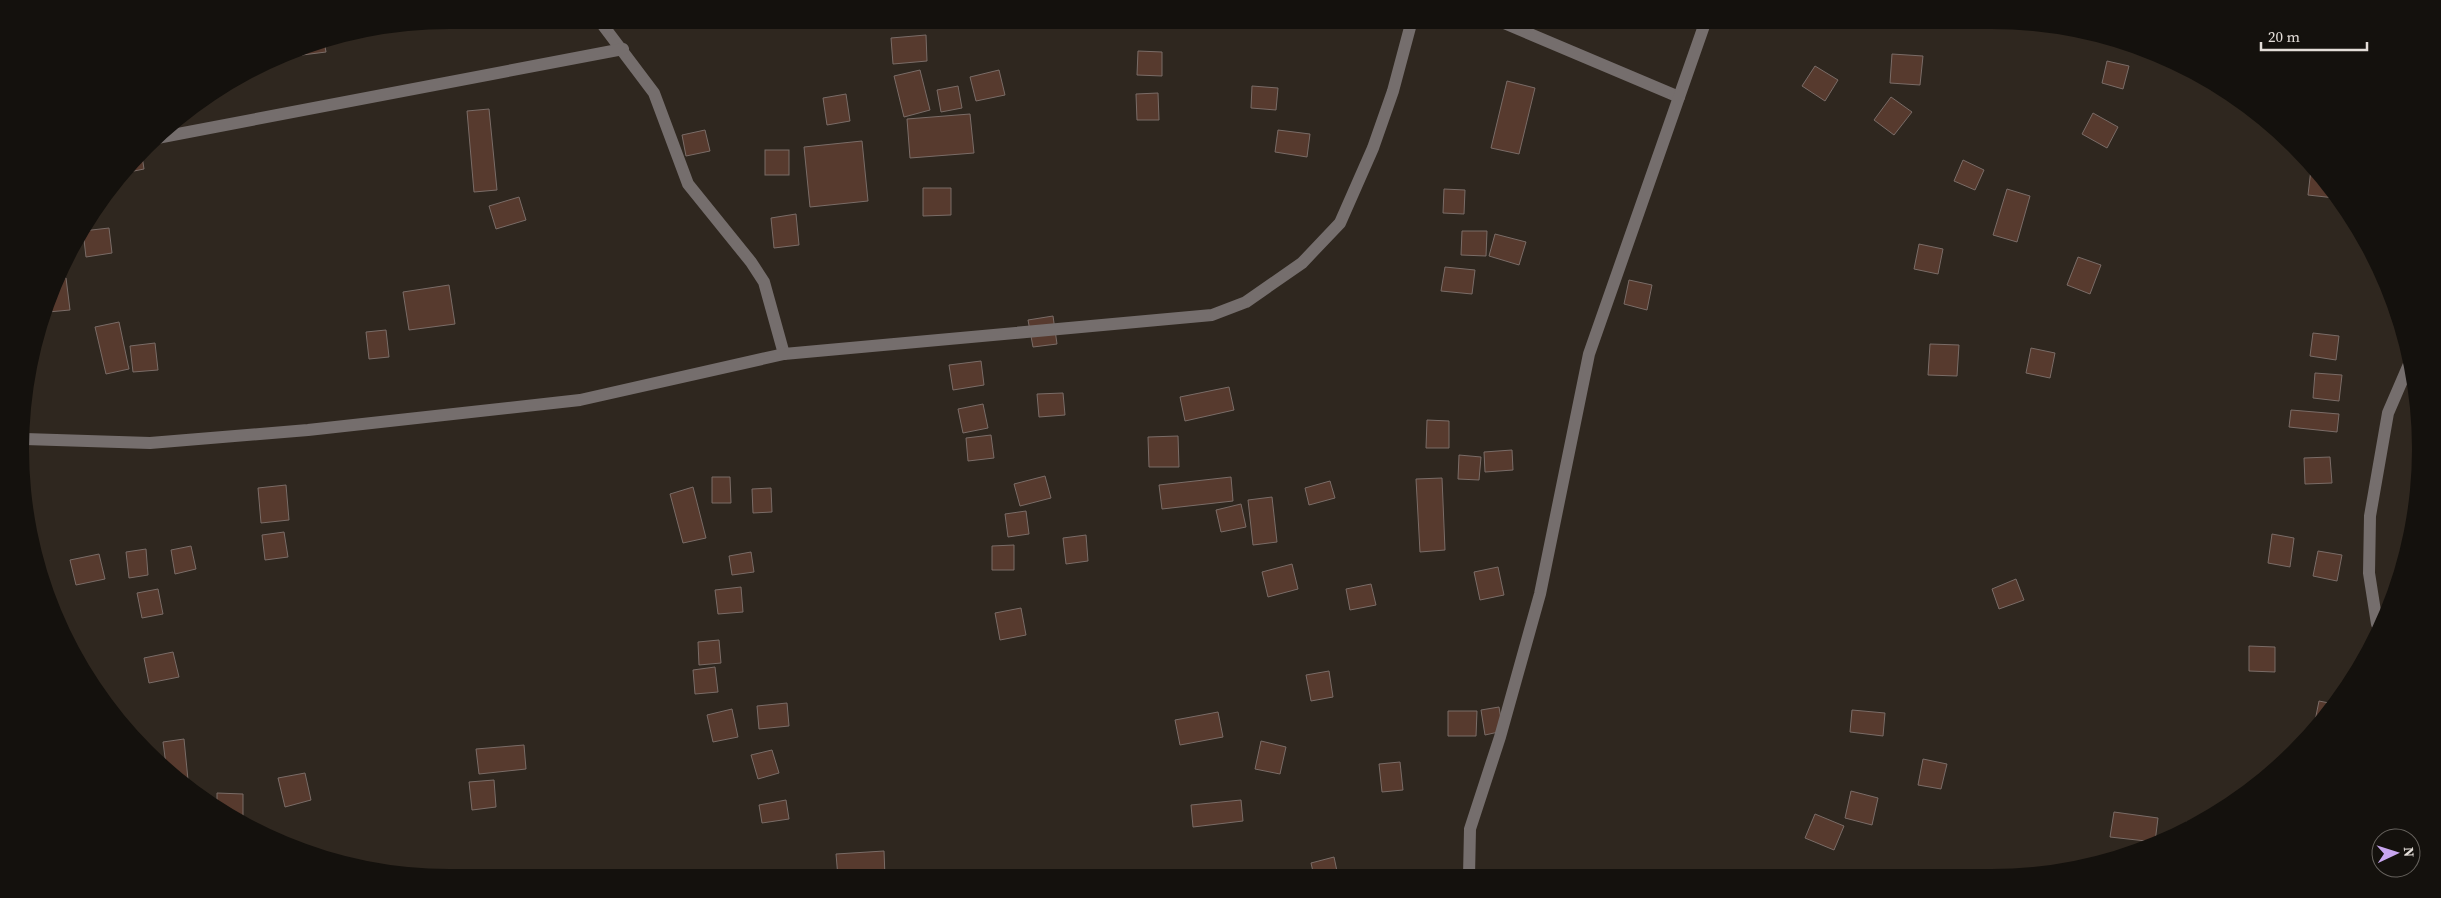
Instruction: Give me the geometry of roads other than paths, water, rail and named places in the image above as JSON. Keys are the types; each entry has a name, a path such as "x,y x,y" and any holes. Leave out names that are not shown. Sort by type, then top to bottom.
{"street":[{"path":"606,29 654,93 688,184 751,262 764,282 784,354"},
{"path":"29,439 150,443 308,430 580,400 784,354 1212,315 1246,302 1302,263 1340,223 1373,148 1393,91 1410,29"},
{"path":"1519,29 1679,96"},
{"path":"1469,869 1470,829 1500,737 1540,594 1589,354 1703,29"},
{"path":"169,136 623,49"},
{"path":"2377,617 2369,572 2370,516 2388,413 2405,373"}]}
